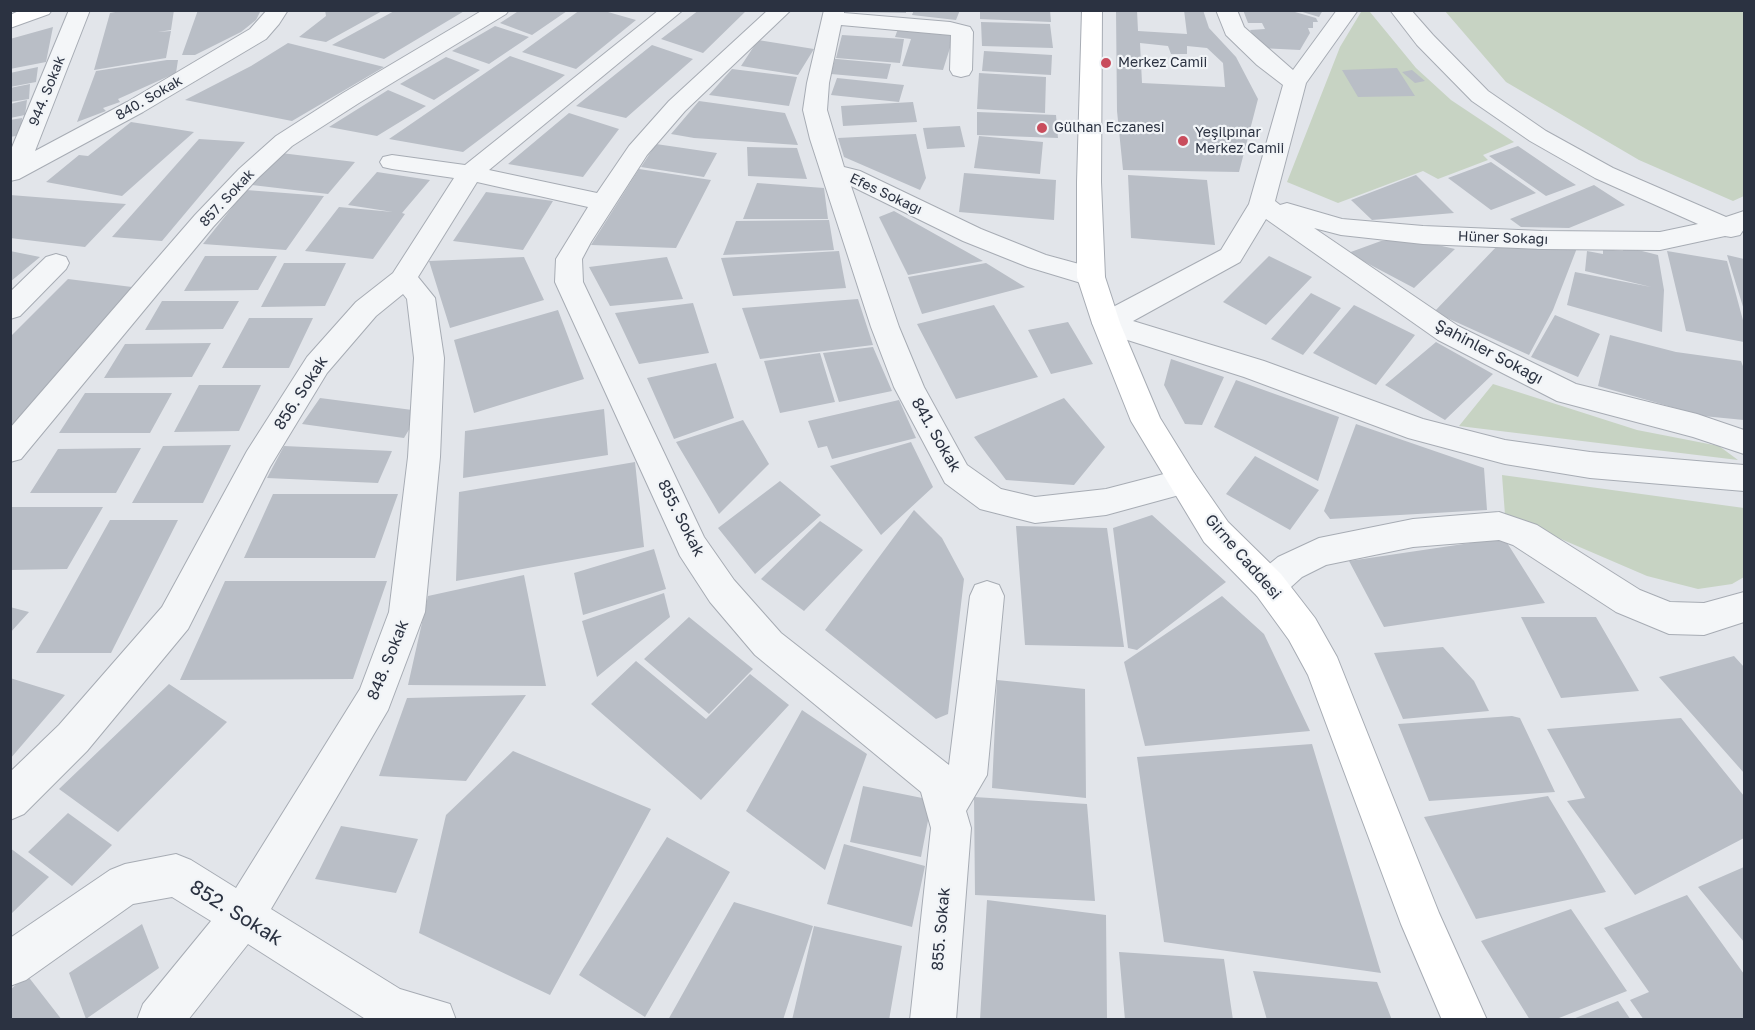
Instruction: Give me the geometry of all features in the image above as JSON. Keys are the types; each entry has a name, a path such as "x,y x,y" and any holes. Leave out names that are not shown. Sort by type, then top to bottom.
{"street":[{"path":"10,22 42,10"},
{"name":"944. Sokak","path":"13,173 80,10"},
{"name":"840. Sokak","path":"13,173 135,107 258,34 272,21 278,10"},
{"name":"857. Sokak","path":"10,450 204,221 284,141 351,98 499,10"},
{"name":"856. Sokak","path":"10,800 73,738 175,618 258,460 318,365 366,309 403,280 470,173 673,10"},
{"name":"855. Sokak","path":"781,10 677,106 638,151 578,241 569,259 570,282 693,546 722,591 768,644 937,780 951,828 933,1020"},
{"name":"Girne Caddesi","path":"1092,10 1089,128 1091,277 1106,323 1146,421 1184,482 1216,532 1269,585 1302,629 1324,669 1422,924 1465,1020"},
{"path":"1226,10 1234,30 1264,60 1295,83"},
{"path":"1106,323 1231,256 1262,204 1295,83 1348,10"},
{"path":"1400,10 1425,40 1480,96 1538,136 1604,173 1738,226"},
{"path":"834,14 950,28 962,32 961,70"},
{"name":"Efes Sokağı","path":"834,14 818,83 816,110 822,140 835,172 851,176 972,235 1015,253 1091,277"},
{"path":"392,162 470,173 602,202"},
{"name":"841. Sokak","path":"835,172 893,347 909,387 956,474 992,500 1035,510 1106,502 1184,482"},
{"name":"Hüner Sokağı","path":"1262,204 1341,226 1447,236 1660,241 1738,226"},
{"name":"Şahinler Sokağı","path":"1262,204 1448,333 1568,393 1697,426 1744,442"},
{"path":"10,309 56,263"},
{"name":"848. Sokak","path":"159,1020 242,917 375,698 407,612 424,457 429,358 421,298 414,287 403,280"},
{"path":"1106,323 1254,369 1419,430 1505,452 1590,465 1744,478"},
{"path":"1269,585 1290,567 1319,552 1413,533 1499,526 1525,535 1628,601 1669,618 1704,619 1744,607"},
{"path":"945,807 967,775 987,596"},
{"name":"852. Sokak","path":"10,964 125,885 176,875 389,1014 434,1020"}],"green space":[{"path":"1445,11 1744,11 1744,196 1733,201 1639,160 1506,82"},
{"path":"1361,12 1370,12 1416,68 1451,100 1514,142 1483,155 1488,160 1438,179 1423,171 1338,203 1287,182 1340,47"},
{"path":"1493,384 1637,430 1719,446 1738,460 1459,426"},
{"path":"1502,475 1744,508 1744,577 1732,584 1698,589 1647,576 1505,515"}],"building":[{"path":"126,10 174,10 171,30 158,32 171,31 166,58 94,70 110,13"},
{"path":"198,10 261,10 256,20 241,32 195,55 182,55"},
{"path":"325,10 384,10 326,42 299,37 326,16"},
{"path":"396,10 466,10 384,59 332,45"},
{"path":"520,10 567,11 532,35 500,23"},
{"path":"580,10 601,10 636,20 576,69 522,52"},
{"path":"699,10 747,10 703,53 661,39"},
{"path":"861,10 906,10 906,13 861,12"},
{"path":"914,10 960,10 956,20 912,15"},
{"path":"980,10 1050,10 1051,22 980,19"},
{"name":"Yeşilpınar Merkez Camii","path":"1116,10 1137,10 1138,31 1187,34 1184,10 1203,10 1209,28 1236,57 1258,99 1239,172 1123,170 1117,111","holes":["1140,43 1168,46 1171,54 1187,54 1187,46 1207,48 1223,63 1225,87 1142,83"]},
{"path":"1243,10 1288,10 1316,18 1318,22 1313,22 1313,28 1308,28 1310,33 1300,50 1260,48 1250,30 1265,29 1262,23 1248,23"},
{"path":"1296,10 1323,10 1319,17"},
{"path":"981,22 1050,24 1053,48 982,46"},
{"path":"495,26 529,37 489,64 452,51"},
{"path":"899,26 955,32 943,70 902,66 911,39 895,37"},
{"path":"53,27 46,62 10,69 10,39"},
{"path":"842,35 904,39 900,63 836,58"},
{"path":"758,40 814,49 798,75 741,66"},
{"path":"288,43 384,67 292,121 185,100 251,66"},
{"path":"652,45 693,59 626,118 576,106"},
{"path":"984,51 1052,55 1051,75 982,71"},
{"path":"510,56 565,75 463,152 389,139"},
{"path":"446,57 480,70 434,100 400,84"},
{"path":"835,59 891,64 887,79 831,74"},
{"path":"178,60 176,73 118,99 120,102 103,108 106,111 77,122 96,71"},
{"path":"38,67 36,82 10,87 10,73"},
{"path":"1397,68 1415,96 1358,97 1342,70"},
{"path":"732,69 797,77 789,106 709,95"},
{"path":"1412,70 1425,81 1415,83 1402,72"},
{"path":"979,73 1046,77 1045,113 977,109"},
{"path":"837,78 904,85 899,102 831,95"},
{"path":"30,84 29,99 10,102 10,88"},
{"path":"388,90 426,106 377,136 329,127"},
{"path":"27,100 25,115 10,118 10,104"},
{"path":"699,101 785,113 798,145 694,138 671,134"},
{"path":"913,102 917,122 843,126 841,106"},
{"path":"977,112 1056,115 1058,138 977,135"},
{"path":"569,113 619,129 583,177 508,164"},
{"path":"22,118 21,135 10,137 10,120"},
{"path":"131,122 194,132 122,196 46,182 79,155 88,156"},
{"path":"960,126 965,147 927,149 923,128"},
{"path":"916,134 926,178 920,190 844,157 838,138"},
{"path":"979,136 1043,142 1040,174 974,168"},
{"path":"199,139 245,142 162,241 112,237"},
{"path":"656,144 717,153 704,177 641,167"},
{"path":"1518,146 1576,185 1546,196 1489,156"},
{"path":"747,147 797,148 807,179 748,176"},
{"path":"281,153 355,162 328,194 252,185"},
{"path":"1491,162 1536,193 1491,210 1448,178"},
{"path":"639,169 711,180 676,248 591,245"},
{"path":"377,172 430,180 402,213 405,214 373,259 305,251 339,207 393,212 348,205"},
{"path":"964,173 1056,180 1054,220 959,212"},
{"path":"1128,175 1207,180 1215,245 1131,238"},
{"path":"1416,175 1454,213 1372,220 1351,200"},
{"path":"757,183 824,188 828,219 743,219"},
{"path":"1594,185 1625,205 1569,228 1521,227 1510,219"},
{"path":"246,190 324,196 286,250 203,244"},
{"path":"486,192 553,201 523,250 453,241"},
{"path":"10,195 126,204 85,247 10,238"},
{"path":"894,211 983,261 908,275 879,217"},
{"path":"829,220 834,250 723,255 736,221"},
{"path":"1416,240 1455,249 1414,288 1348,253 1381,241"},
{"path":"1498,245 1577,248 1553,310 1529,355 1434,312"},
{"path":"1622,246 1658,255 1664,290 1662,332 1567,305 1575,272 1651,287 1585,271 1587,251 1603,254 1603,249 1623,251"},
{"path":"10,251 40,257 10,282"},
{"path":"839,251 846,288 733,296 721,258"},
{"path":"1667,251 1727,261 1744,324 1744,342 1686,331"},
{"path":"1727,255 1744,259 1744,310"},
{"path":"205,256 277,256 258,290 184,291"},
{"path":"1269,256 1312,277 1266,325 1223,302"},
{"path":"524,257 544,300 450,328 429,261"},
{"path":"667,257 683,299 610,306 589,267"},
{"path":"284,263 346,263 325,306 261,307"},
{"path":"986,263 1025,287 922,314 908,277"},
{"path":"68,279 140,288 10,430 10,337"},
{"path":"1311,293 1341,308 1303,355 1271,339"},
{"path":"858,299 873,345 760,359 742,308"},
{"path":"162,301 239,301 223,329 145,330"},
{"path":"693,303 709,353 639,364 615,313"},
{"path":"994,305 1038,377 956,399 917,324"},
{"path":"1354,305 1415,335 1376,385 1313,353"},
{"path":"558,310 584,379 474,413 454,340"},
{"path":"1555,315 1600,334 1578,377 1531,357"},
{"path":"249,318 313,318 289,368 222,368"},
{"path":"1068,322 1093,364 1051,374 1028,330"},
{"path":"1610,335 1676,352 1741,361 1744,369 1744,420 1703,416 1598,386"},
{"path":"1436,342 1493,374 1445,420 1385,385"},
{"path":"211,343 192,377 104,378 125,344"},
{"path":"873,347 892,391 839,402 823,353"},
{"path":"820,353 835,402 780,413 764,361"},
{"path":"1171,359 1224,377 1202,425 1185,424 1164,385"},
{"path":"716,363 734,418 674,439 647,378"},
{"path":"1236,380 1339,417 1318,481 1214,427"},
{"path":"199,385 261,385 239,431 174,432"},
{"path":"85,393 172,393 150,433 59,433"},
{"path":"320,398 420,411 404,438 302,424"},
{"path":"1064,398 1105,447 1074,485 1006,480 974,437"},
{"path":"899,400 916,438 832,459 827,446 818,448 808,421"},
{"path":"604,409 608,455 463,478 465,431"},
{"path":"743,420 769,464 719,514 676,442"},
{"path":"1356,424 1484,468 1487,510 1330,519 1324,511"},
{"path":"911,442 933,487 881,535 830,466"},
{"path":"231,445 203,503 132,503 163,446"},
{"path":"284,446 392,451 378,483 267,478"},
{"path":"141,448 116,493 30,493 58,449"},
{"path":"1255,456 1319,490 1290,530 1226,494"},
{"path":"635,462 644,547 456,581 459,492"},
{"path":"780,481 821,515 755,574 718,528"},
{"path":"273,494 398,494 375,558 244,558"},
{"path":"10,507 103,507 67,569 10,570"},
{"path":"914,510 942,538 964,579 948,714 936,719 825,630"},
{"path":"1152,515 1226,582 1137,650 1128,648 1113,528"},
{"path":"110,520 178,520 111,653 36,653"},
{"path":"820,521 863,550 804,611 761,579"},
{"path":"1016,526 1107,528 1124,647 1025,645"},
{"path":"1504,538 1545,603 1384,627 1349,561"},
{"path":"654,549 666,589 583,615 574,573"},
{"path":"524,575 546,686 408,685 428,596"},
{"path":"225,581 387,581 353,679 180,680"},
{"path":"664,593 670,617 597,677 582,621"},
{"path":"1222,596 1264,634 1310,731 1145,746 1124,662"},
{"path":"10,607 29,612 10,633"},
{"path":"689,617 753,669 709,714 644,659"},
{"path":"1521,617 1596,617 1639,691 1561,698"},
{"path":"1443,647 1474,681 1489,711 1403,719 1374,653"},
{"path":"1734,656 1744,667 1744,773 1659,677"},
{"path":"636,661 706,719 750,674 789,705 701,800 591,704"},
{"path":"10,678 65,695 10,759"},
{"path":"997,680 1085,689 1086,798 992,788"},
{"path":"169,684 227,722 118,832 59,789"},
{"path":"526,695 466,781 379,776 407,698"},
{"path":"802,710 867,754 825,870 746,811"},
{"path":"1512,716 1520,718 1555,792 1429,801 1398,724"},
{"path":"1681,718 1744,796 1744,838 1635,895 1567,801 1585,798 1547,729"},
{"path":"1312,744 1381,973 1164,942 1137,757"},
{"path":"513,751 651,809 550,995 419,933 446,815"},
{"path":"863,786 932,800 921,857 850,842"},
{"path":"1548,796 1606,892 1476,919 1424,817"},
{"path":"974,797 1087,804 1095,901 975,895"},
{"path":"68,813 112,845 72,886 28,852"},
{"path":"341,826 418,839 396,893 315,879"},
{"path":"667,837 730,872 645,1017 579,975"},
{"path":"844,844 925,866 912,927 827,904"},
{"path":"10,848 49,877 10,915"},
{"path":"1744,867 1744,942 1698,887"},
{"path":"1687,895 1744,974 1744,1020 1644,1020 1630,1000 1649,992 1604,928"},
{"path":"987,900 1106,915 1107,1020 980,1020"},
{"path":"734,902 813,926 783,1020 668,1020"},
{"path":"1571,909 1627,991 1554,1020 1530,1020 1481,941"},
{"path":"142,924 159,968 86,1019 69,973"},
{"path":"814,926 902,946 889,1020 792,1020"},
{"path":"1119,952 1224,959 1233,1020 1125,1020"},
{"path":"1253,971 1377,982 1392,1020 1267,1020"},
{"path":"27,975 62,1020 10,1020 10,990"},
{"path":"1618,1001 1631,1020 1573,1020 1573,1019"}],"place":[{"name":"Merkez Camii","path":"1106,63"},
{"name":"Gülhan Eczanesi","path":"1042,128"},
{"name":"Yeşilpınar Merkez Camii","path":"1183,141"}]}
